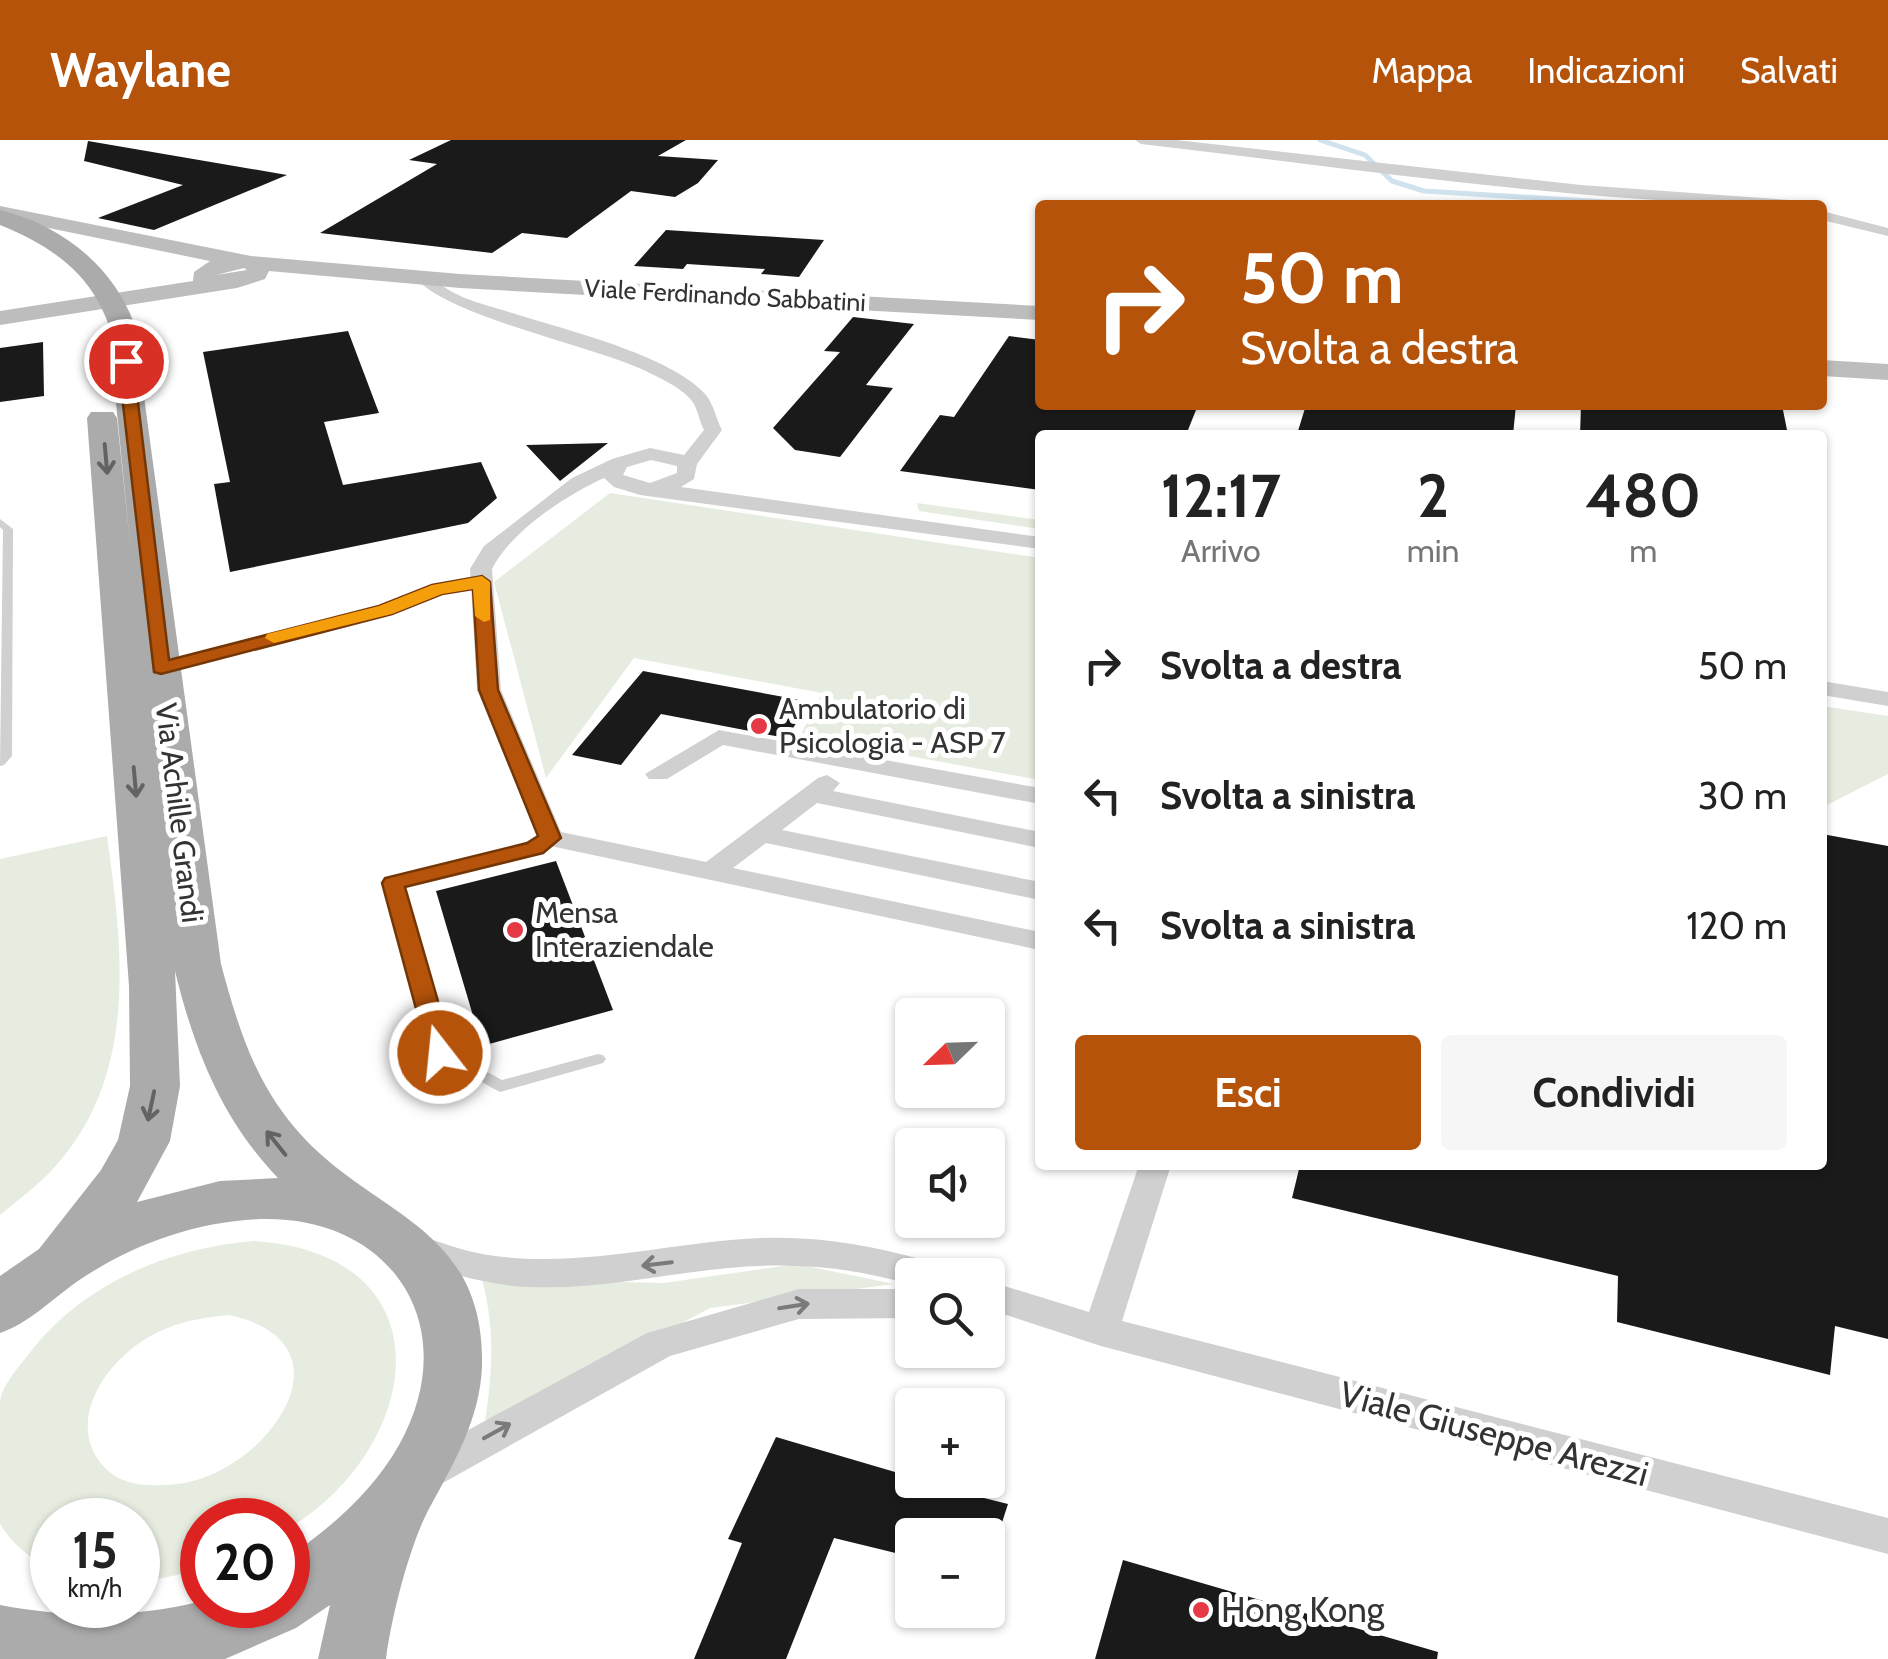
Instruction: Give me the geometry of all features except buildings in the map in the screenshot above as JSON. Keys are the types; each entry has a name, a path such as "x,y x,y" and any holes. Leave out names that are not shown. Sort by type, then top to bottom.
{"main road":[{"name":"Via Achille Grandi","path":"0,214 75,238 121,323 197,964 225,1055 244,1097 294,1165 329,1195 393,1236"},
{"name":"Via Achille Grandi","path":"0,231 45,256 69,277 90,307 157,1036 155,1086 144,1141 120,1185 24,1285"},
{"path":"24,1285 106,1237 156,1217 238,1200 299,1200 342,1209 393,1236 431,1274 447,1308 454,1347 450,1390 437,1434 407,1488 356,1626 352,1659"},
{"path":"310,1581 364,1538 407,1488"},
{"path":"0,1639 42,1651 96,1655 153,1649 222,1628"},
{"path":"0,1639 37,1659"}],"street":[{"path":"1140,140 1478,178 1723,200"},
{"path":"1827,206 1872,210"},
{"path":"1827,215 1888,232"},
{"path":"75,238 240,272"},
{"path":"129,296 202,267"},
{"path":"0,318 240,272"},
{"name":"Viale Ferdinando Sabbatini","path":"240,272 417,278 1035,313"},
{"path":"417,278 473,306 624,356 685,386 706,408 713,430 682,480 650,489"},
{"path":"1833,369 1888,369"},
{"path":"707,421 688,438 579,482 491,550 481,569 489,690 550,838 1035,940"},
{"path":"624,486 612,472 629,459 673,456 715,488 768,503"},
{"path":"557,499 584,490 624,486 1035,542"},
{"path":"1827,689 1888,698"},
{"path":"658,774 719,736 1035,795"},
{"path":"711,872 856,761"},
{"path":"812,794 1035,839"},
{"path":"761,834 1035,889"},
{"path":"1101,1331 1153,1170"},
{"path":"393,1236 497,1271 598,1271 760,1252 809,1252 895,1265"},
{"path":"1005,1300 1101,1331"},
{"path":"407,1488 660,1344 798,1304 895,1303"},
{"path":"1005,1317 1101,1331"},
{"name":"Viale Giuseppe Arezzi","path":"1101,1331 1888,1536"}],"lane":[{"path":"0,522 8,528 4,594 6,756 0,762"},
{"path":"161,668 385,610 438,589 482,582"},
{"path":"550,838 535,848 393,883 440,1053 500,1086 598,1059"}],"shaded area":[{"path":"610,493 1035,557 1035,779 800,736 822,693 634,658 546,778 494,582"},
{"path":"917,503 1035,519 1035,528 919,511"},
{"path":"1827,707 1888,716 1888,774 1827,805"},
{"path":"107,836 120,967 112,1054 100,1095 80,1134 52,1170 0,1215 0,859"},
{"path":"254,1241 318,1254 362,1280 387,1316 396,1360 389,1406 367,1452 333,1494 310,1512 310,1498 180,1498 180,1574 160,1579 160,1498 30,1498 30,1555 0,1524 0,1401 8,1382 50,1330 74,1308 129,1274 190,1252","holes":["229,1315 265,1328 285,1346 294,1369 291,1393 279,1418 236,1461 186,1483 137,1484 106,1469 95,1454 89,1439 90,1407 105,1376 140,1342 176,1325"]},
{"path":"797,1264 894,1284 710,1308 484,1429 491,1354 482,1279 664,1283"}],"waterway":[{"path":"1320,140 1365,155 1392,181 1424,191 1571,200"}],"slow traffic":[{"path":"274,638 385,610 438,589 482,582 484,616"}],"place":[{"name":"Ambulatorio di Psicologia - ASP 7","path":"759,726"},
{"name":"Mensa Interaziendale","path":"515,930"},
{"name":"Hong Kong","path":"1201,1610"}],"route":[{"path":"126,361 161,668 385,610 438,589 482,582 489,690 550,838 535,848 393,883 440,1053"}]}
